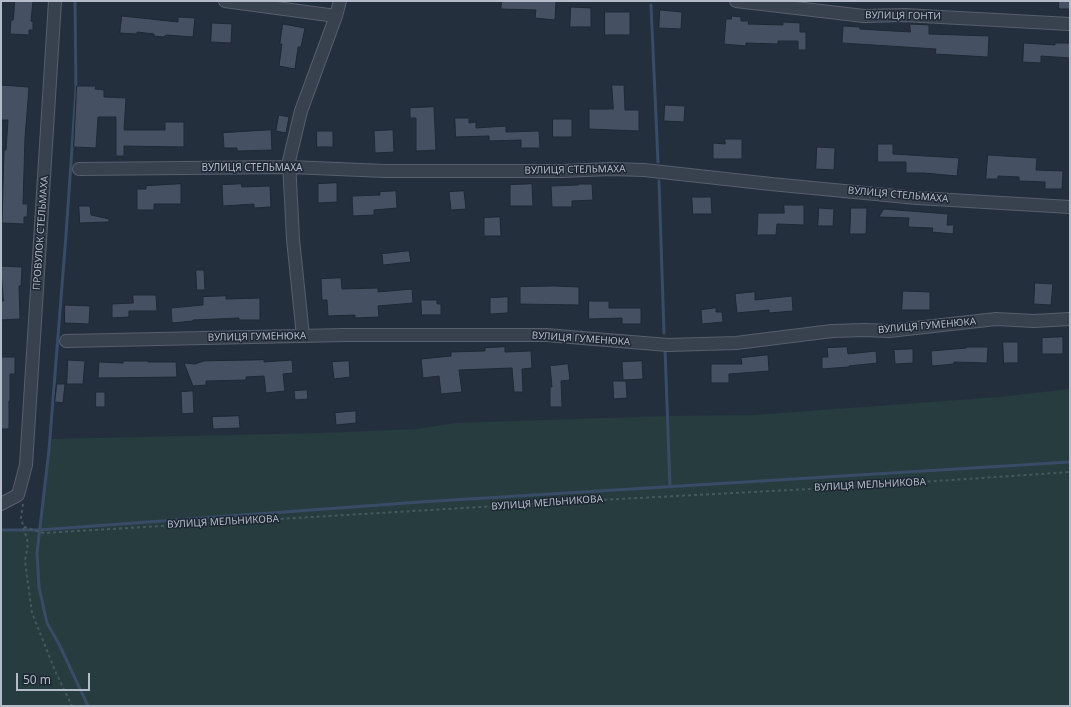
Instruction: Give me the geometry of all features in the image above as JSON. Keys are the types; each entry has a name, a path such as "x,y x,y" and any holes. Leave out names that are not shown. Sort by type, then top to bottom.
{"street":[{"name":"ПРОВУЛОК СТЕЛЬМАХА","path":"1,504 18,494 26,465 56,1"},
{"path":"225,1 336,16"},
{"path":"303,336 293,239 290,167 288,162 301,111 336,16 340,1"},
{"name":"ВУЛИЦЯ ГОНТИ","path":"736,1 864,16 904,15 1070,24"},
{"name":"ВУЛИЦЯ СТЕЛЬМАХА","path":"79,169 290,167 385,171 644,170 917,198 1070,207"},
{"name":"ВУЛИЦЯ ГУМЕНЮКА","path":"66,341 303,336 546,334 668,345 736,343 832,331 889,331 996,319 1034,321 1070,319"}],"path":[{"name":"ВУЛИЦЯ МЕЛЬНИКОВА","path":"72,706 56,673 32,613 25,561 28,543 24,528 44,533 581,501 848,487 1070,472"}],"green space":[{"path":"1070,389 1070,706 1,706 1,530 39,530 50,439 323,433 416,429 457,423 666,416 754,415 999,397"}],"building":[{"path":"15,1 33,1 31,21 33,22 33,30 29,30 29,35 10,34"},
{"path":"502,1 556,1 555,20 535,18 536,10 501,9"},
{"path":"1059,1 1070,1 1070,9 1059,9"},
{"path":"571,7 591,8 591,27 570,27"},
{"path":"660,10 682,12 681,29 659,28"},
{"path":"605,12 630,12 630,35 605,35"},
{"path":"122,16 178,22 178,17 195,18 193,37 167,35 163,37 154,36 154,34 137,32 137,34 120,33"},
{"path":"732,16 741,17 741,21 749,21 748,24 783,25 783,22 800,23 800,32 806,32 806,50 798,50 798,41 778,41 778,44 746,43 746,46 724,44 726,19 731,19"},
{"path":"212,23 232,24 231,43 211,42"},
{"path":"283,24 305,28 301,47 298,47 295,69 279,66"},
{"path":"910,24 929,25 929,34 989,36 988,57 935,54 936,49 842,43 843,26 860,27 860,29 910,32"},
{"path":"1024,43 1055,45 1055,43 1070,43 1070,58 1041,56 1041,63 1023,62"},
{"path":"1,85 29,87 25,138 23,204 28,204 27,217 24,217 24,224 2,223 4,150 6,150 8,120 1,120"},
{"path":"612,85 624,85 625,110 639,110 639,131 589,129 589,109 613,109"},
{"path":"77,86 96,86 95,89 104,90 104,97 126,98 124,130 165,130 165,122 184,122 184,147 124,146 124,156 116,156 116,117 98,117 96,148 74,147"},
{"path":"665,105 685,106 684,122 664,121"},
{"path":"434,107 436,150 416,151 416,118 410,118 410,108"},
{"path":"279,115 289,117 286,133 276,131"},
{"path":"455,118 469,118 469,123 476,122 476,128 506,126 506,132 539,131 540,148 521,148 521,140 489,141 489,136 456,137"},
{"path":"553,119 572,119 572,137 553,137"},
{"path":"271,130 272,150 237,151 237,148 224,148 223,133"},
{"path":"393,130 394,152 375,153 374,131"},
{"path":"317,131 333,131 333,147 317,147"},
{"path":"725,139 742,139 742,159 713,159 713,143 725,144"},
{"path":"878,144 893,144 893,154 959,158 957,176 906,173 906,162 878,162"},
{"path":"817,147 835,148 834,170 816,169"},
{"path":"988,155 1037,158 1036,170 1063,171 1062,189 1045,189 1045,182 1019,181 1019,177 998,176 998,179 986,179"},
{"path":"337,183 337,202 318,203 318,184"},
{"path":"181,184 181,204 154,204 154,210 137,210 137,189 146,189 146,186"},
{"path":"241,184 242,187 270,186 271,207 254,208 254,204 223,206 222,185"},
{"path":"532,184 533,206 510,206 510,185"},
{"path":"592,184 593,200 572,201 572,207 552,207 551,186"},
{"path":"396,191 397,208 374,210 374,215 353,216 352,196 380,195 380,192"},
{"path":"464,191 466,209 451,210 449,192"},
{"path":"692,197 711,197 712,214 693,214"},
{"path":"784,205 804,205 804,225 777,224 776,235 757,235 758,213 784,213"},
{"path":"79,206 90,206 91,215 109,219 109,222 80,223"},
{"path":"819,208 834,209 833,226 818,226"},
{"path":"851,208 867,208 866,234 850,234"},
{"path":"884,209 948,214 947,225 954,225 953,234 932,232 933,228 908,227 909,218 879,217"},
{"path":"500,217 501,236 484,236 484,218"},
{"path":"409,251 411,262 383,265 382,254"},
{"path":"1,266 22,267 21,286 19,286 20,319 1,320 1,301 3,301"},
{"path":"196,270 204,270 205,290 197,290"},
{"path":"341,278 342,289 378,288 378,292 412,289 413,303 378,306 379,317 355,318 355,315 328,316 327,300 322,300 321,279"},
{"path":"1035,283 1053,284 1051,305 1034,304"},
{"path":"520,287 579,287 579,305 520,304"},
{"path":"903,291 930,292 930,310 902,310"},
{"path":"755,292 755,300 792,296 793,311 769,313 769,310 737,313 735,294"},
{"path":"133,295 156,295 157,311 129,311 129,317 112,318 112,304 133,303"},
{"path":"226,296 226,299 260,298 260,320 239,320 239,318 193,320 172,323 171,308 203,305 203,297"},
{"path":"508,297 508,313 490,314 490,298"},
{"path":"421,300 437,300 437,304 441,304 441,315 422,315"},
{"path":"589,301 609,301 609,308 641,308 641,324 622,324 622,318 589,319"},
{"path":"65,305 90,306 89,324 65,323"},
{"path":"716,308 716,312 722,312 723,322 702,324 701,310"},
{"path":"1063,337 1063,354 1042,354 1042,338"},
{"path":"1003,342 1018,342 1018,363 1004,363"},
{"path":"505,347 505,352 531,351 532,368 522,369 523,392 514,392 512,368 459,370 462,392 441,394 439,376 423,378 421,359 451,356 451,352 485,351 485,348"},
{"path":"847,347 848,354 876,351 877,363 822,369 822,357 828,357 827,348"},
{"path":"967,347 988,347 987,363 954,362 954,364 932,366 931,351"},
{"path":"913,349 913,363 895,364 894,350"},
{"path":"768,355 769,371 729,374 729,383 711,383 711,364 742,364 741,358"},
{"path":"1,357 15,357 15,374 10,374 9,429 1,429"},
{"path":"68,360 85,361 83,384 67,384"},
{"path":"264,360 264,362 292,360 293,373 283,374 285,391 266,393 264,376 246,377 246,380 206,381 206,385 193,386 184,363 195,364 204,361"},
{"path":"123,361 176,362 177,377 98,378 99,362 123,363"},
{"path":"349,361 350,377 334,379 332,362"},
{"path":"642,361 643,379 623,380 622,362"},
{"path":"568,364 570,380 561,381 562,407 550,407 550,387 552,387 550,366"},
{"path":"613,381 626,381 627,398 614,399"},
{"path":"57,384 65,384 63,403 55,402"},
{"path":"307,390 308,399 295,400 294,391"},
{"path":"193,391 194,413 182,414 181,392"},
{"path":"96,392 105,392 105,407 96,407"},
{"path":"356,411 356,423 336,425 335,413"},
{"path":"239,416 240,428 213,429 212,417"}],"waterway":[{"path":"75,1 76,90 49,450 37,553 39,587 47,623 59,644 88,706"},
{"path":"651,5 658,162"},
{"path":"659,181 664,333"},
{"path":"665,349 670,487"},
{"path":"1,530 39,530 420,502 1070,462"}]}
